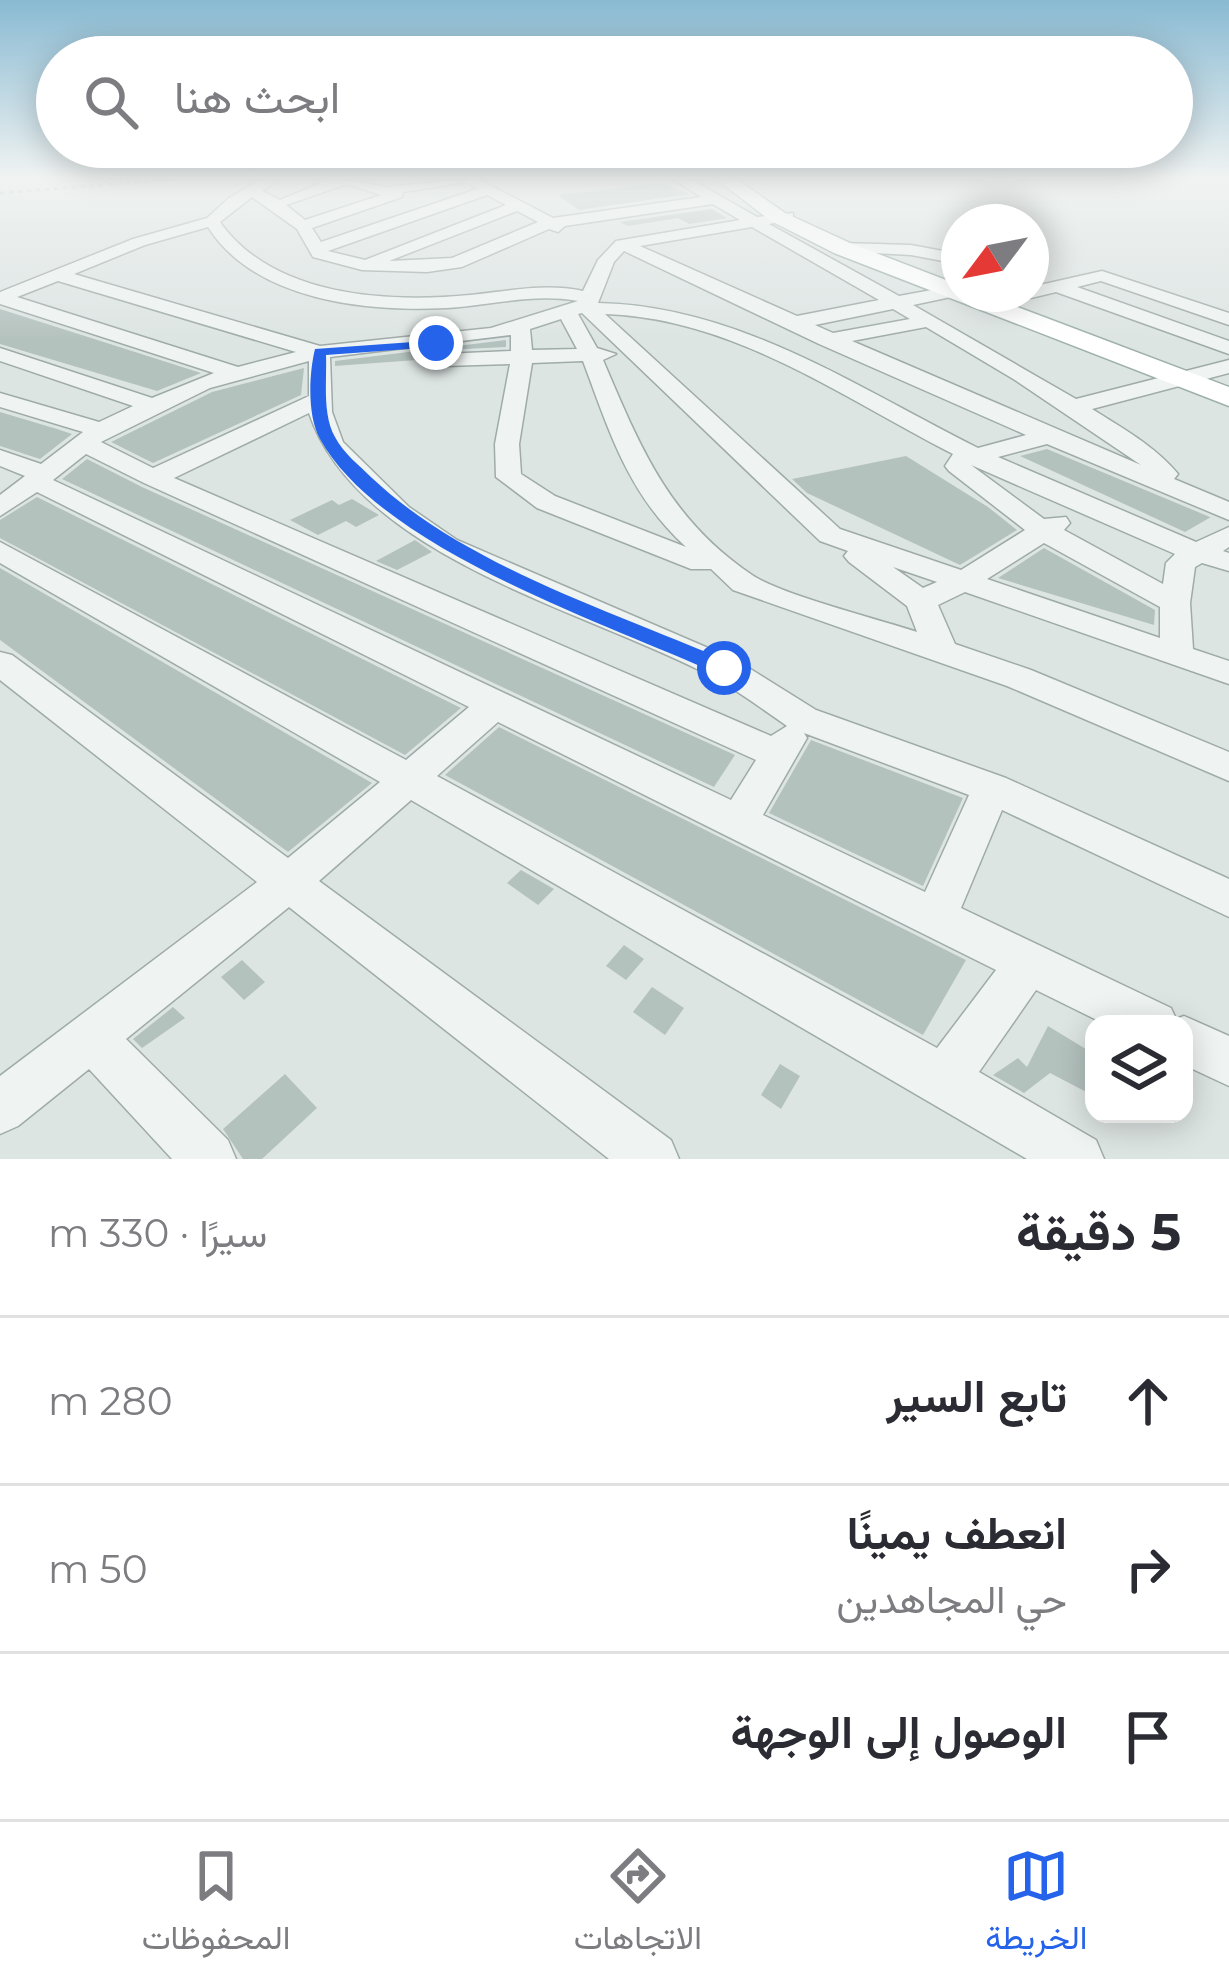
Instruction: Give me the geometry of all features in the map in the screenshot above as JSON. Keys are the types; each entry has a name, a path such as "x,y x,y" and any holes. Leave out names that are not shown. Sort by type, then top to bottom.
{"main road":[{"path":"809,232 941,284"},
{"path":"1015,312 1229,397"},
{"path":"1015,312 1187,377 1229,387"}],"street":[{"path":"0,298 174,232"},
{"path":"220,232 244,257 292,281 332,293 441,302 554,290 584,306 830,535 921,601 941,651"},
{"path":"306,232 327,257 362,265 447,266 528,232"},
{"path":"316,249 365,232"},
{"path":"362,265 451,232"},
{"path":"574,232 1178,486 1229,512"},
{"path":"606,242 679,232"},
{"path":"794,232 894,300 1136,448 1178,486"},
{"path":"606,242 584,306 591,356 634,462 664,512 744,584"},
{"path":"849,248 941,256"},
{"path":"62,276 318,375"},
{"path":"1049,288 1102,276 1229,319"},
{"path":"1058,286 1229,348"},
{"path":"793,323 894,300 941,295"},
{"path":"0,298 236,373 318,375 402,362 591,356 635,350"},
{"path":"153,478 318,375 520,327 584,306 680,318 773,350 1087,510 1229,562"},
{"path":"773,350 929,321"},
{"path":"520,327 525,356 506,460 513,483 546,502 668,546 744,584 1019,678 1229,767"},
{"path":"0,354 152,405"},
{"path":"1175,603 1043,528 962,472 960,460 1050,436 1083,413 1229,366"},
{"path":"0,508 92,436 152,405 236,373"},
{"path":"318,375 326,436 340,456 399,513 430,536 494,570 724,668 803,719 992,788 1229,899"},
{"path":"873,404 929,384"},
{"path":"0,400 92,436 153,478 777,754"},
{"path":"0,457 737,825 936,915 1136,1015"},
{"path":"921,601 962,582 1043,528 1087,510"},
{"path":"830,535 1229,673"},
{"path":"1177,652 1175,603 1181,563 1229,536"},
{"path":"0,551 944,1079 1078,1159"},
{"path":"0,663 652,1159"},
{"path":"0,1108 288,883 497,703"},
{"path":"737,825 803,719"},
{"path":"936,915 992,788"},
{"path":"944,1079 1030,961"},
{"path":"90,1036 208,1159"},
{"path":"1193,1044 1229,1062"}],"building":[{"path":"0,309 201,373 157,391 0,344"},
{"path":"506,340 506,347 444,350 430,359 335,366 335,361"},
{"path":"304,368 301,395 153,463 111,442 212,392"},
{"path":"0,412 72,434 40,459 0,446"},
{"path":"1047,449 1211,517 1185,532 1020,456"},
{"path":"906,456 1017,530 960,565 807,493 792,479"},
{"path":"87,459 735,755 714,787 62,479"},
{"path":"37,497 461,708 405,755 0,538 0,520"},
{"path":"352,499 379,515 356,527 346,521 318,535 290,520 332,500 339,505"},
{"path":"415,540 432,552 397,570 376,561"},
{"path":"1044,548 1155,610 1154,625 998,578"},
{"path":"0,568 372,783 288,852 0,640"},
{"path":"499,727 966,960 923,1035 445,775"},
{"path":"811,740 963,798 923,886 769,813"},
{"path":"521,870 554,889 538,905 507,883"},
{"path":"624,945 644,959 626,980 606,966"},
{"path":"242,960 265,982 244,1000 221,977"},
{"path":"652,987 684,1008 665,1035 633,1012"},
{"path":"173,1007 185,1018 142,1048 133,1039"},
{"path":"1048,1026 1085,1049 1085,1091 1050,1073 1024,1093 993,1075 1018,1058 1027,1067"},
{"path":"780,1064 800,1076 781,1109 761,1095"},
{"path":"285,1074 317,1108 262,1159 243,1159 223,1129"}],"route":[{"path":"436,343 320,352 320,412 326,436 340,456 399,513 447,546 724,668"}]}
